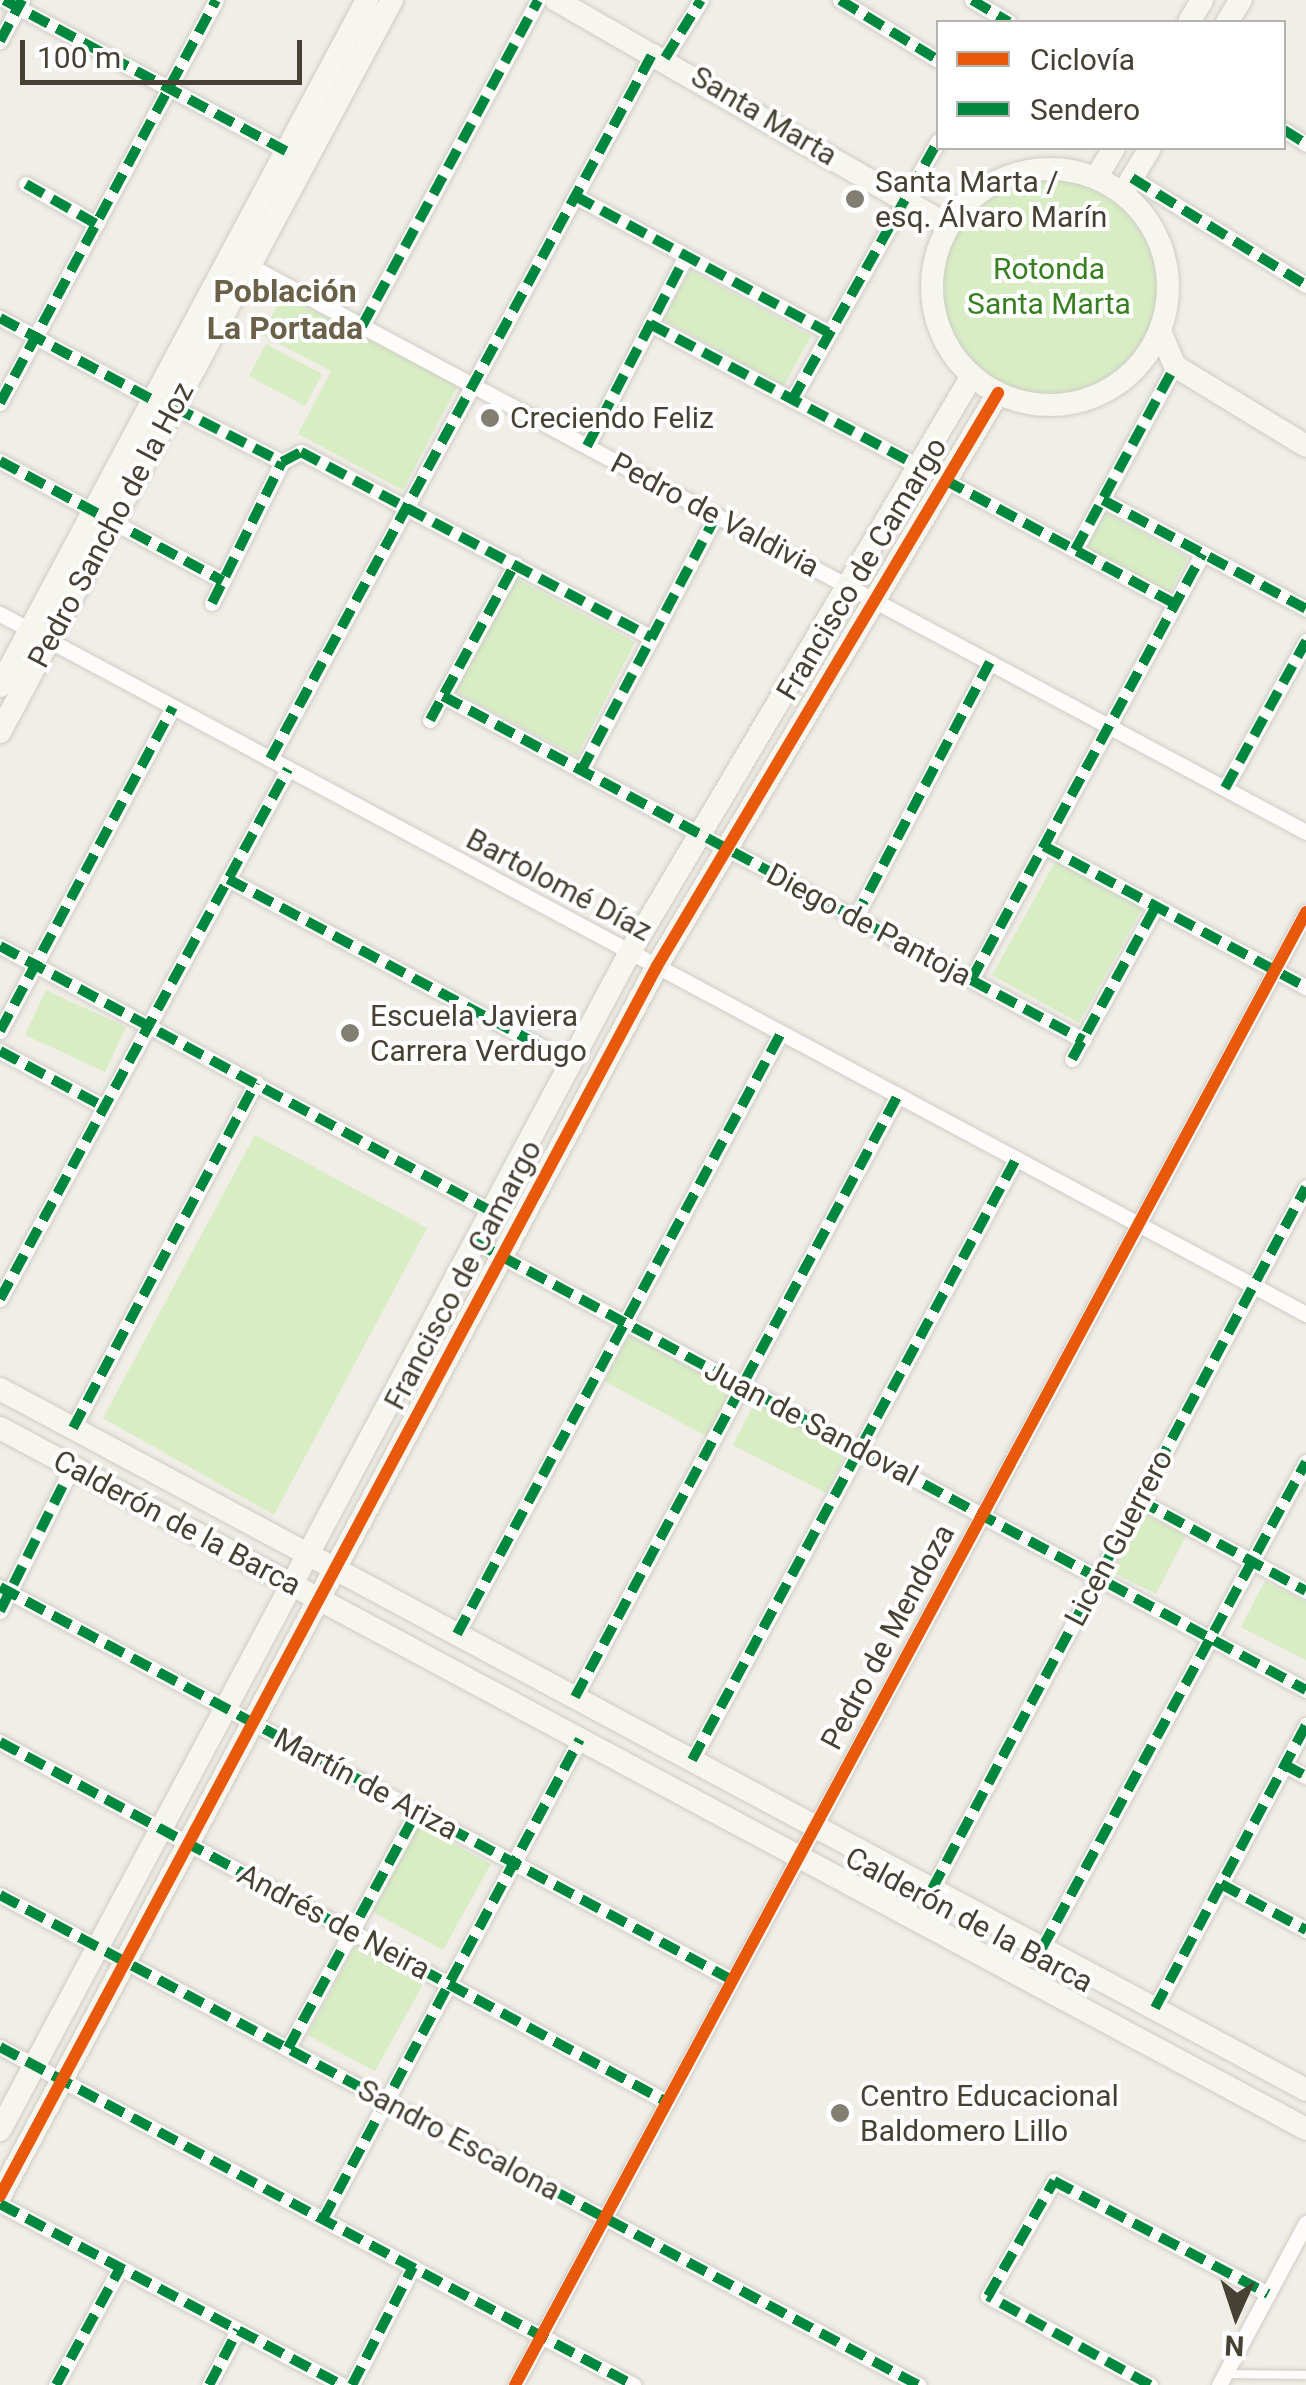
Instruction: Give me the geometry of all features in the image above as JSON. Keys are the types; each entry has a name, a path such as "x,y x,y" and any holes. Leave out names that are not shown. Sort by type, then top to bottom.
{"street":[{"path":"0,403 216,0"},
{"name":"Pedro Sancho de la Hoz","path":"240,261 286,151 368,0"},
{"name":"Pedro Sancho de la Hoz","path":"0,732 40,636 240,261 392,0"},
{"path":"362,326 538,0"},
{"name":"Santa Marta","path":"556,0 577,3 948,226"},
{"path":"270,759 575,196 659,54 701,0"},
{"path":"840,0 936,59"},
{"path":"972,0 1006,20"},
{"path":"0,41 15,2 286,151"},
{"path":"792,400 936,144"},
{"path":"1096,178 1113,150"},
{"path":"1127,185 1149,150"},
{"path":"1160,331 1140,364 1082,401 1031,404 998,394 972,376 946,344 933,306 933,264 948,226 1005,177 1041,168 1127,185 1306,284"},
{"path":"26,184 96,224"},
{"path":"1127,185 1164,256 1160,331 1176,366"},
{"path":"575,196 828,332"},
{"path":"587,446 686,256"},
{"name":"Pedro de Valdivia","path":"240,261 1306,832"},
{"path":"0,318 282,462"},
{"path":"650,324 918,466"},
{"path":"1140,364 1176,366 1306,446"},
{"path":"1075,550 1176,366"},
{"name":"Francisco de Camargo","path":"0,2130 630,952 696,834 972,376"},
{"name":"Francisco de Camargo","path":"0,2196 657,966 723,848 998,394"},
{"path":"212,603 282,462 306,453 652,638"},
{"path":"0,461 223,580"},
{"path":"945,480 1175,604"},
{"path":"1102,500 1306,610"},
{"path":"581,771 716,516"},
{"path":"971,980 1202,554"},
{"path":"430,720 515,564"},
{"name":"Bartolomé Díaz","path":"0,614 1306,1314"},
{"name":"Pedro Sancho de la Hoz","path":"0,686 40,636"},
{"path":"1225,788 1306,642"},
{"path":"855,918 990,662"},
{"name":"Diego de Pantoja","path":"443,696 1083,1040"},
{"path":"0,1030 173,707"},
{"path":"0,1300 288,769"},
{"path":"1044,846 1306,987"},
{"path":"228,879 571,1062"},
{"path":"1072,1059 1156,906"},
{"name":"Pedro de Mendoza","path":"515,2385 1306,912"},
{"path":"0,946 491,1211"},
{"path":"456,1634 782,1033"},
{"path":"0,1051 104,1107"},
{"path":"73,1428 256,1083"},
{"path":"575,1697 898,1095"},
{"path":"692,1760 1016,1158"},
{"name":"Licen Guerrero","path":"932,1889 1306,1187"},
{"name":"Juan de Sandoval","path":"475,1242 1306,1690"},
{"name":"Calderón de la Barca","path":"0,1389 1306,2090"},
{"name":"Calderón de la Barca","path":"0,1428 1306,2130"},
{"path":"1042,1948 1306,1462"},
{"path":"0,1611 5,1590 72,1467"},
{"path":"1138,1500 1306,1590"},
{"name":"Martín de Ariza","path":"5,1590 732,1980"},
{"path":"1155,2008 1306,1725"},
{"path":"323,2220 446,1983 580,1739"},
{"name":"Andrés de Neira","path":"0,1742 667,2102"},
{"path":"1285,1765 1306,1776"},
{"path":"288,2048 417,1811"},
{"path":"1221,1884 1306,1930"},
{"name":"Sandro Escalona","path":"0,1895 918,2385"},
{"path":"0,2046 633,2385"},
{"path":"1150,2385 988,2296 1054,2181 1268,2294"},
{"path":"0,2204 342,2385"},
{"path":"1222,2380 1306,2223"},
{"path":"56,2385 120,2268"},
{"path":"352,2385 414,2268"},
{"path":"209,2385 238,2330"}],"lane":[{"path":"1222,2380 1306,2375"}],"green space":[{"name":"Rotonda Santa Marta","path":"1049,176 1091,184 1127,208 1151,244 1159,286 1151,328 1127,364 1091,388 1049,396 1007,388 971,364 947,328 939,286 947,244 971,208 1007,184"},
{"path":"690,270 811,336 784,386 663,319"},
{"path":"283,295 458,385 403,490 298,434 331,371 262,335"},
{"path":"266,344 322,374 305,406 249,376"},
{"path":"1102,510 1188,558 1170,592 1082,546"},
{"path":"515,578 635,642 577,756 455,692"},
{"path":"1056,860 1143,908 1079,1023 992,975"},
{"path":"46,990 126,1027 105,1072 25,1035"},
{"path":"255,1135 427,1228 274,1515 103,1418"},
{"path":"629,1335 731,1390 706,1436 604,1381"},
{"path":"757,1398 850,1446 826,1493 733,1445"},
{"path":"1144,1514 1186,1536 1156,1594 1114,1573"},
{"path":"1265,1581 1306,1602 1306,1660 1241,1627"},
{"path":"419,1825 491,1864 443,1950 371,1911"},
{"path":"358,1941 426,1979 375,2071 307,2035"}],"marked path":[{"path":"4,0 286,151"},
{"path":"0,41 22,0"},
{"path":"0,403 216,0"},
{"path":"362,326 538,0"},
{"path":"665,58 701,0"},
{"path":"840,0 936,59"},
{"path":"972,0 1006,20"},
{"path":"270,759 654,51"},
{"path":"1286,131 1306,144"},
{"path":"792,400 936,145"},
{"path":"1132,178 1306,285"},
{"path":"26,184 96,224"},
{"path":"575,196 828,332"},
{"path":"587,446 686,256"},
{"path":"0,318 153,400"},
{"path":"650,324 918,466"},
{"path":"1075,550 1175,366"},
{"path":"174,407 282,462"},
{"path":"212,603 282,462 301,452 652,638"},
{"path":"0,461 223,581"},
{"path":"945,480 1175,604"},
{"path":"1103,500 1306,609"},
{"path":"581,771 716,516"},
{"path":"971,980 1202,554"},
{"path":"430,720 515,564"},
{"path":"1225,788 1306,641"},
{"path":"855,918 990,662"},
{"path":"443,696 1083,1040"},
{"path":"0,1031 173,707"},
{"path":"0,1299 288,769"},
{"path":"1044,846 1306,987"},
{"path":"228,879 571,1062"},
{"path":"1072,1059 1156,906"},
{"path":"0,946 491,1211"},
{"path":"457,1634 781,1033"},
{"path":"0,1051 104,1107"},
{"path":"73,1428 256,1083"},
{"path":"575,1697 898,1095"},
{"path":"692,1760 1016,1159"},
{"path":"932,1889 1306,1187"},
{"path":"475,1242 1306,1690"},
{"path":"1042,1948 1306,1462"},
{"path":"0,1611 72,1467"},
{"path":"1139,1500 1306,1591"},
{"path":"0,1587 732,1980"},
{"path":"1155,2008 1306,1725"},
{"path":"323,2219 580,1739"},
{"path":"0,1742 667,2102"},
{"path":"1285,1765 1306,1776"},
{"path":"288,2048 417,1811"},
{"path":"1221,1884 1306,1930"},
{"path":"0,1895 918,2385"},
{"path":"0,2047 633,2385"},
{"path":"1150,2385 988,2296 1054,2181 1268,2294"},
{"path":"0,2204 342,2385"},
{"path":"352,2385 413,2267"},
{"path":"56,2385 120,2268"},
{"path":"209,2385 238,2330"}],"cycle path":[{"path":"0,2196 657,966 998,393"},
{"path":"515,2385 1306,912"}],"place":[{"name":"Santa Marta / esq. Álvaro Marín","path":"855,199"},
{"name":"Creciendo Feliz","path":"490,418"},
{"name":"Escuela Javiera Carrera Verdugo","path":"350,1033"},
{"name":"Centro Educacional Baldomero Lillo","path":"840,2113"}],"district":[{"name":"Población La Portada","path":"285,310"}]}
